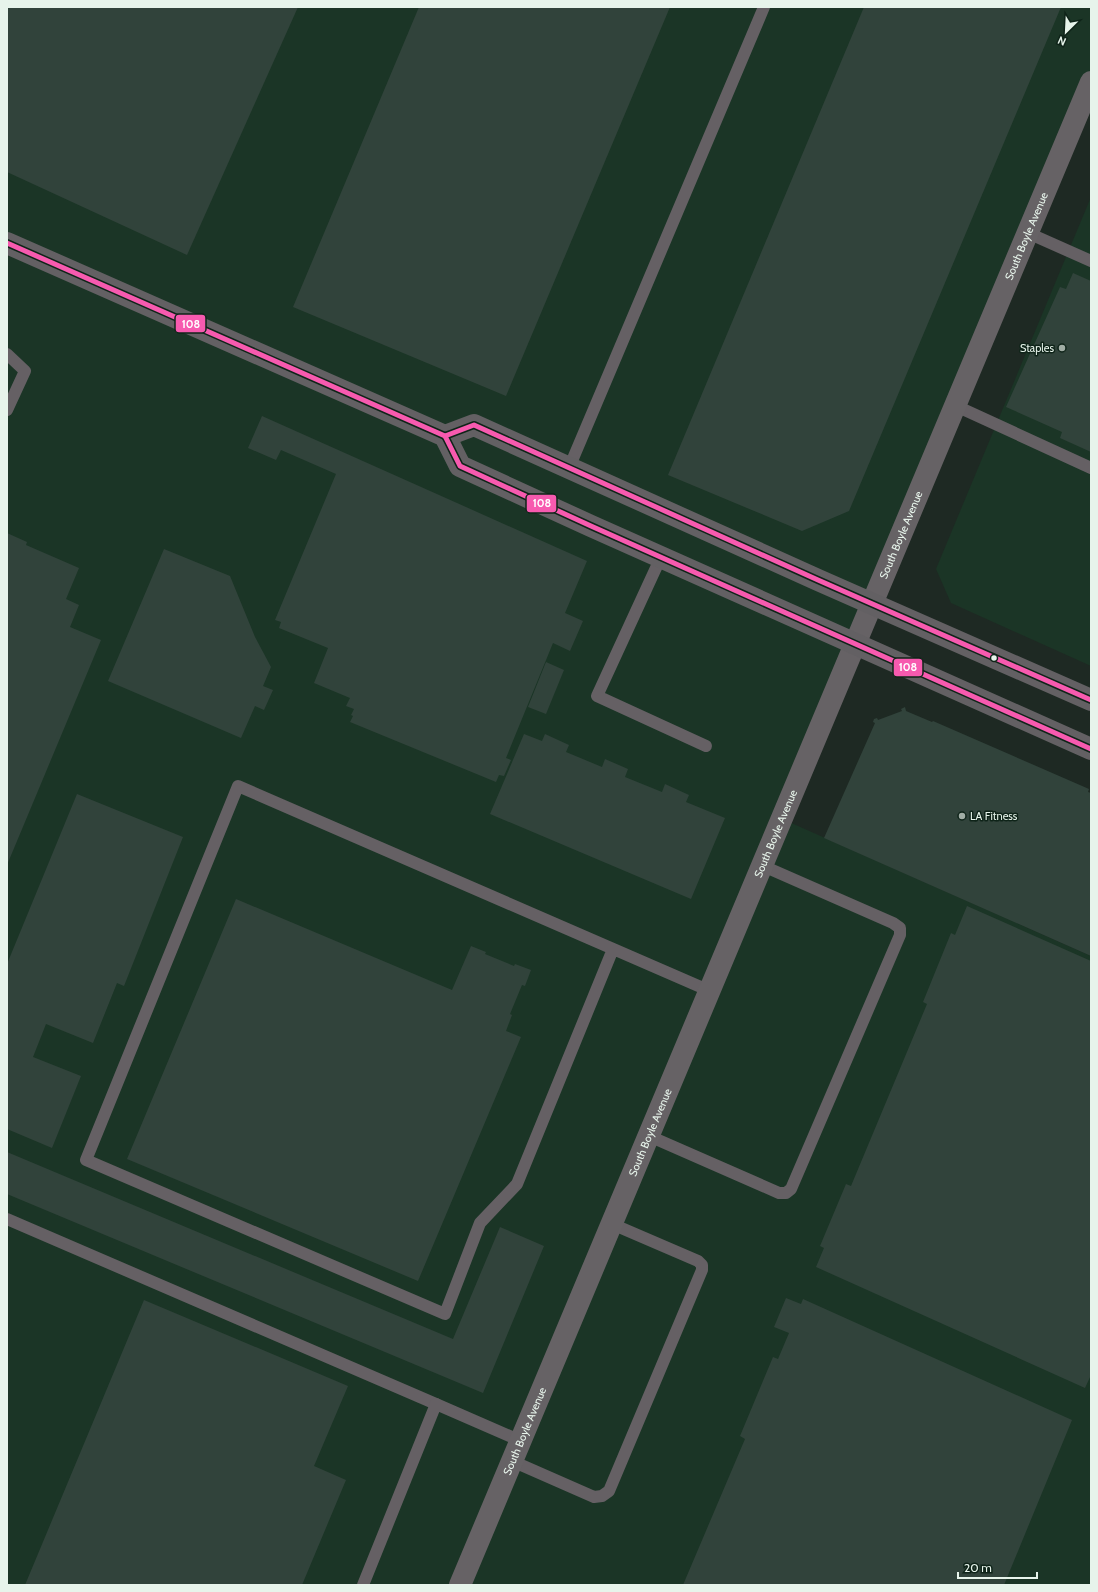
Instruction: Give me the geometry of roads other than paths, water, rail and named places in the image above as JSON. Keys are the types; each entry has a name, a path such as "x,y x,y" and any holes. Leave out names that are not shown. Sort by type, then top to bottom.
{"main road":[{"name":"South Boyle Avenue","path":"460,1585 1091,82"},
{"path":"7,243 445,436 460,466 1091,749"},
{"path":"445,436 474,425 1091,700"}],"lane":[{"path":"569,468 764,7"},
{"path":"1028,233 1091,261"},
{"path":"7,354 25,370 7,410"},
{"path":"956,406 1091,468"},
{"path":"661,557 597,696 706,746"},
{"path":"613,949 516,1184 480,1223 445,1314 86,1160 238,786 710,991"},
{"path":"649,1136 779,1193 786,1193 791,1189 900,935 900,928 893,923 763,866"},
{"path":"7,1220 521,1440"},
{"path":"512,1462 594,1497 602,1496 609,1491 696,1285 702,1270 702,1265 698,1261 612,1224"},
{"path":"363,1585 436,1404"}],"place":[{"name":"Staples","path":"1062,348"},
{"name":"LA Fitness","path":"962,816"}]}
